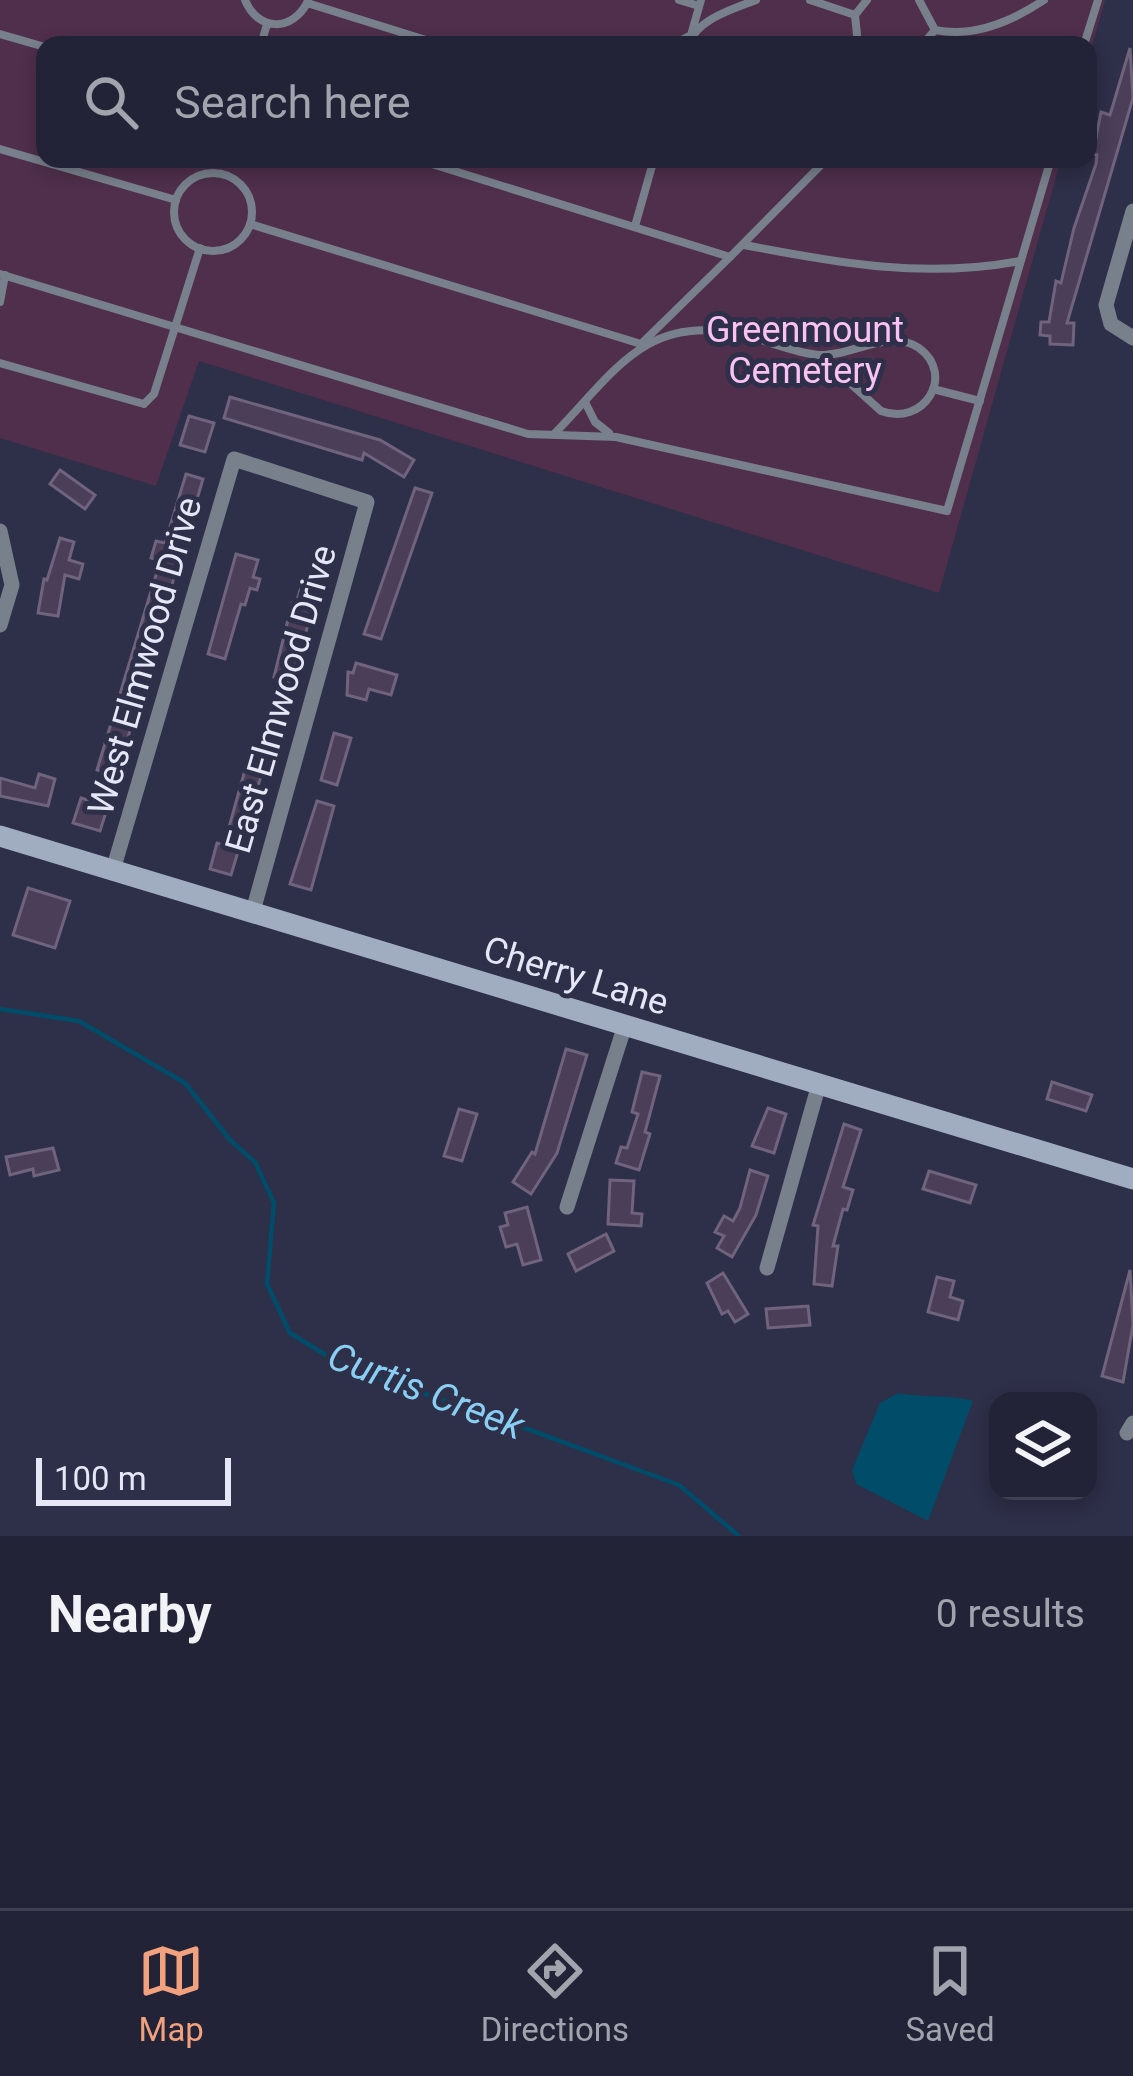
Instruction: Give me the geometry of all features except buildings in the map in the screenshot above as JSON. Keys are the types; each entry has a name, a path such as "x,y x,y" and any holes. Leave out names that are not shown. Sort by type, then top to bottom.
{"street":[{"path":"1133,211 1106,305 1111,324 1133,338"},
{"name":"East Elmwood Drive","path":"234,459 367,502 253,911"},
{"name":"West Elmwood Drive","path":"113,870 234,459"},
{"path":"0,531 12,585 0,626"},
{"name":"Cherry Lane","path":"0,836 1133,1179"},
{"path":"567,1208 625,1025"},
{"path":"766,1268 818,1084"}],"lane":[{"path":"245,0 251,14 267,24 294,20 308,2 414,36"},
{"path":"680,0 700,3 691,36"},
{"path":"694,36 710,21 756,0"},
{"path":"810,0 855,15"},
{"path":"857,36 855,15 867,0"},
{"path":"919,0 935,30"},
{"path":"935,30 963,34 985,29 1044,0"},
{"path":"1087,36 1098,0"},
{"path":"264,36 267,24"},
{"path":"930,36 935,30"},
{"path":"0,34 36,44"},
{"path":"0,149 36,159"},
{"path":"66,168 176,200"},
{"path":"224,174 226,168"},
{"path":"445,168 730,257"},
{"path":"635,226 651,168"},
{"path":"555,433 818,168"},
{"path":"0,302 2,274 529,434 616,437 947,511 1048,168"},
{"path":"224,174 247,192 250,224 231,246 200,248 182,236 176,225 176,200 196,176 224,174"},
{"path":"250,224 641,344 681,332 722,330 820,356 890,342 911,344 928,357 933,389 921,408 891,415 820,356"},
{"path":"742,245 912,271 1021,261"},
{"path":"0,363 144,404 154,394 200,248"},
{"path":"933,389 980,401"},
{"path":"585,402 596,422 616,437"}],"green space":[{"name":"Greenmount Cemetery","path":"0,0 1105,0 1095,36 36,36 36,168 1058,168 939,593 199,361 156,486 0,438"}],"water":[{"path":"898,1393 973,1401 928,1521 856,1484 852,1470 880,1403"}],"waterway":[{"name":"Curtis Creek","path":"0,1009 79,1021 185,1083 230,1140 255,1162 274,1203 267,1284 290,1333 347,1368 679,1485 739,1536"}]}
